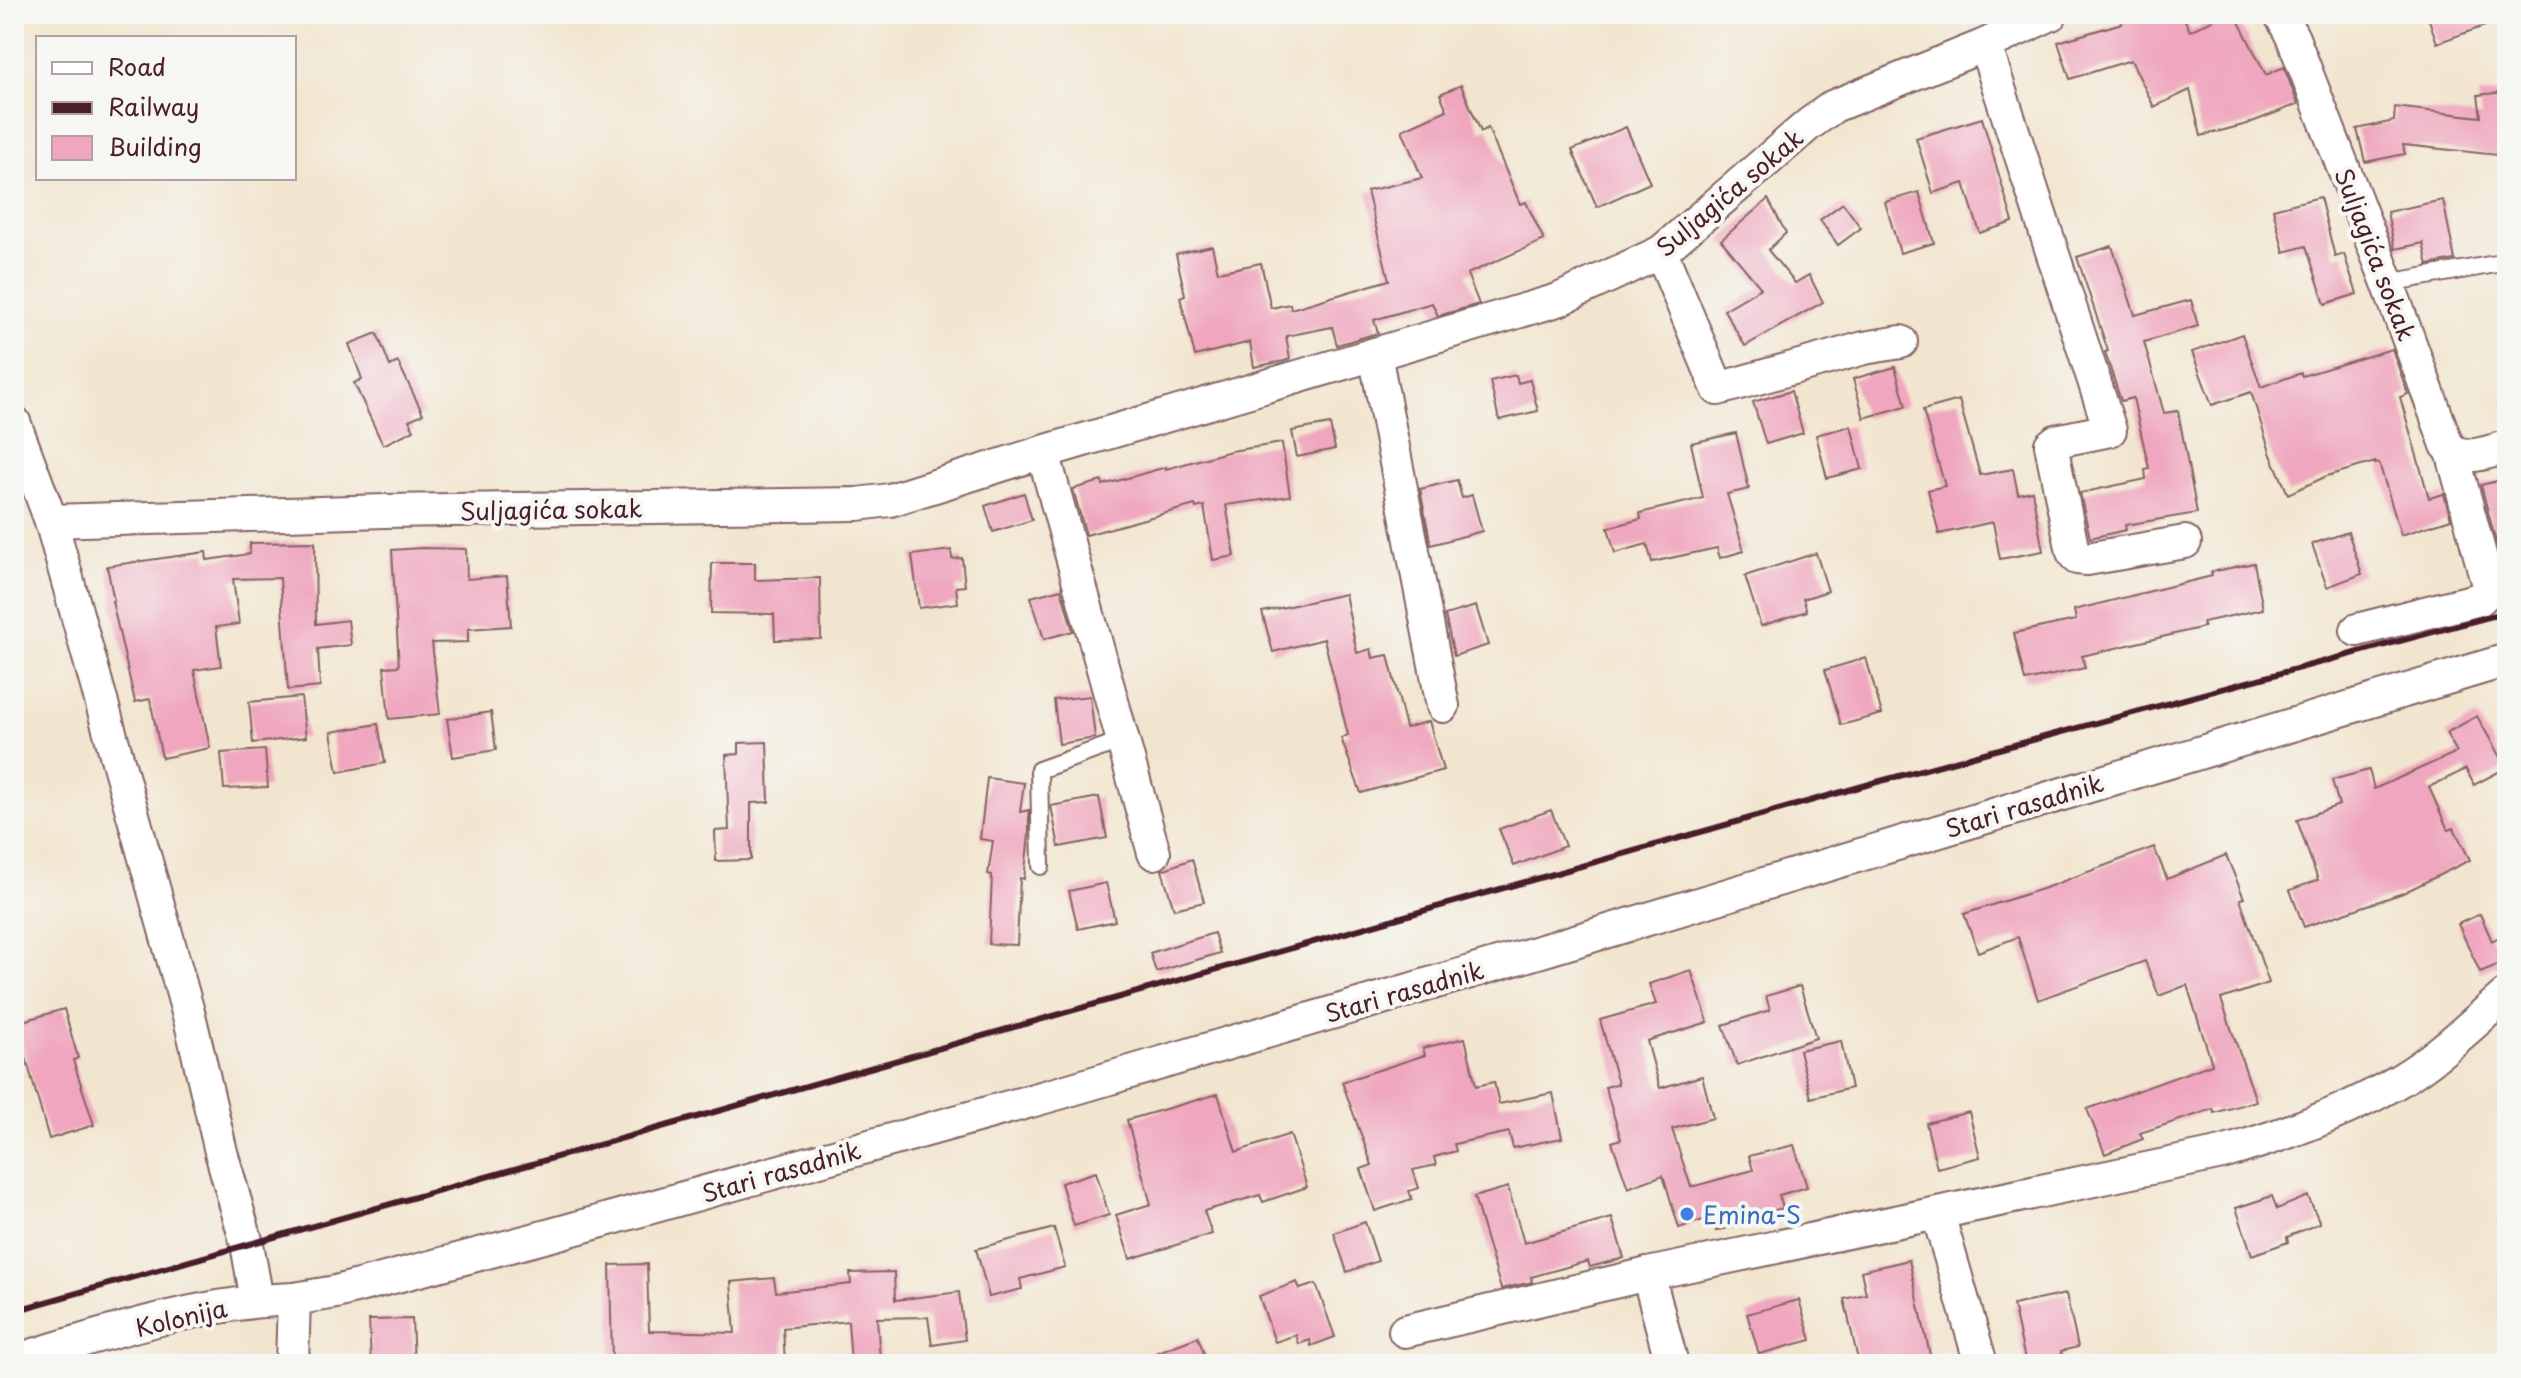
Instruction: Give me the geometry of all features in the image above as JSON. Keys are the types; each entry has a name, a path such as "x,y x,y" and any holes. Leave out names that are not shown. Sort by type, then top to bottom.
{"street":[{"name":"Suljagića sokak","path":"51,521 385,511 857,504 890,500 1558,300 1661,252 1834,106 1985,45 2051,14"},
{"name":"Suljagića sokak","path":"2280,14 2293,38 2447,445 2452,451 2487,581 2487,592 2480,599 2357,630"},
{"path":"1985,45 2110,430 2051,445 2073,552 2077,558 2087,559 2185,542"},
{"path":"1661,252 1718,389 1864,348 1901,342"},
{"path":"1375,354 1443,706"},
{"path":"14,422 51,521 191,1023 221,1152 247,1244 257,1300"},
{"path":"2452,451 2467,456 2507,447"},
{"path":"1043,452 1154,853"},
{"name":"Stari rasadnik","path":"257,1300 294,1299 336,1292 1059,1093 2507,660"},
{"path":"1405,1331 1648,1274 2222,1153 2277,1137 2323,1120 2401,1079 2428,1061 2507,994"},
{"path":"1938,1214 1981,1364"},
{"path":"1648,1274 1672,1364"},
{"path":"292,1364 294,1299"},
{"name":"Kolonija","path":"14,1361 114,1332 257,1300"}],"lane":[{"path":"2388,283 2507,262"},
{"path":"1041,866 1039,770 1123,740"}],"building":[{"path":"2118,14 2182,14 2190,31 2224,14 2235,14 2266,75 2284,67 2298,104 2247,124 2201,136 2190,90 2154,107 2131,60 2070,79 2058,42 2122,23"},
{"path":"2427,14 2507,14 2507,18 2437,43"},
{"path":"1461,85 1481,132 1488,128 1520,204 1526,202 1544,240 1467,274 1479,304 1438,316 1432,303 1374,320 1378,333 1337,345 1332,327 1286,336 1290,359 1254,367 1250,342 1195,356 1180,297 1185,295 1176,254 1212,246 1218,272 1261,263 1271,308 1290,304 1291,309 1389,280 1367,191 1422,178 1402,130 1447,110 1440,94"},
{"path":"2504,92 2507,156 2403,145 2405,154 2365,162 2357,129 2394,121 2395,107 2481,117 2478,95"},
{"path":"1982,118 2013,222 1980,233 1964,183 1933,193 1916,138"},
{"path":"1626,127 1650,183 1597,207 1572,150"},
{"path":"1919,192 1934,243 1900,253 1885,202"},
{"path":"2320,197 2335,257 2344,254 2357,294 2325,304 2306,246 2284,252 2273,209"},
{"path":"1768,199 1786,233 1768,250 1795,283 1809,275 1823,302 1745,346 1724,310 1761,288 1721,240"},
{"path":"2443,200 2455,260 2428,265 2423,243 2395,249 2387,212"},
{"path":"1843,203 1861,228 1838,245 1820,220"},
{"path":"2112,246 2135,315 2191,300 2198,326 2144,342 2164,413 2178,411 2197,513 2125,525 2126,530 2090,538 2080,493 2146,479 2145,469 2149,468 2133,398 2121,401 2077,257"},
{"path":"377,333 390,366 398,362 423,414 409,420 414,430 383,445 354,383 362,379 349,344"},
{"path":"2242,334 2261,387 2392,349 2408,394 2400,397 2429,498 2444,494 2451,519 2401,535 2379,463 2375,462 2327,476 2288,494 2271,455 2251,392 2212,405 2192,352"},
{"path":"1895,367 1906,406 1864,418 1853,379"},
{"path":"1516,375 1518,383 1530,380 1538,411 1499,420 1490,381"},
{"path":"1791,391 1803,433 1766,444 1753,402"},
{"path":"1959,400 1980,475 2013,469 2018,494 2032,491 2043,551 2000,559 1993,522 1939,534 1928,490 1945,486 1923,410"},
{"path":"1330,424 1335,449 1297,457 1292,431"},
{"path":"1851,426 1862,469 1827,478 1816,435"},
{"path":"1736,433 1749,489 1727,494 1744,551 1720,558 1717,548 1652,562 1647,544 1615,553 1608,528 1641,519 1640,513 1703,498 1691,443"},
{"path":"1282,443 1290,496 1226,505 1235,556 1213,560 1204,506 1196,508 1195,505 1086,535 1073,489 1102,481 1103,485 1231,451"},
{"path":"1457,480 1462,498 1472,495 1482,531 1431,545 1420,489"},
{"path":"2501,480 2507,502 2507,595 2505,576 2481,485"},
{"path":"1024,493 1032,520 993,532 985,506"},
{"path":"2348,532 2362,574 2327,587 2312,544"},
{"path":"315,542 316,624 348,620 351,645 318,649 320,687 288,690 280,578 233,579 239,624 216,627 221,666 194,670 210,748 162,758 150,699 135,702 107,566 206,552 207,560 250,554 250,543"},
{"path":"466,549 467,579 507,576 511,626 468,629 468,642 432,643 440,714 389,719 384,667 399,666 392,550"},
{"path":"951,550 952,559 962,558 965,586 956,587 958,603 919,608 912,555"},
{"path":"1816,553 1828,591 1803,599 1807,611 1761,626 1745,576"},
{"path":"712,563 755,563 755,580 820,578 821,639 775,640 774,614 711,613"},
{"path":"2254,563 2263,609 2203,622 2204,627 2082,656 2085,668 2025,681 2014,633 2076,620 2074,610"},
{"path":"1061,589 1073,631 1044,639 1031,597"},
{"path":"1345,594 1357,653 1371,649 1373,658 1388,655 1406,728 1429,721 1443,770 1361,793 1341,738 1348,735 1324,639 1273,652 1262,612"},
{"path":"1476,606 1488,645 1454,656 1445,615"},
{"path":"1866,658 1882,714 1841,725 1825,670"},
{"path":"1090,696 1095,738 1059,744 1054,700"},
{"path":"301,697 306,737 253,743 249,702"},
{"path":"491,712 496,750 453,757 447,719"},
{"path":"2477,716 2506,768 2474,785 2466,769 2429,787 2448,830 2454,828 2470,860 2403,893 2304,927 2290,890 2318,880 2297,820 2339,805 2332,780 2369,770 2374,789 2457,752 2446,733"},
{"path":"378,724 385,763 338,772 331,732"},
{"path":"767,742 769,802 751,803 751,860 716,861 715,831 729,830 726,755 739,754 739,743"},
{"path":"265,750 268,787 224,789 221,753"},
{"path":"987,778 1024,783 1020,812 1029,810 1024,879 1020,878 1017,945 989,944 992,875 988,874 993,841 980,839"},
{"path":"1099,797 1107,838 1059,847 1051,806"},
{"path":"1551,810 1565,846 1514,866 1499,829"},
{"path":"2154,847 2167,879 2226,855 2244,898 2240,899 2269,983 2221,999 2256,1101 2214,1113 2213,1109 2140,1133 2143,1139 2105,1154 2087,1109 2212,1064 2187,985 2159,996 2145,961 2038,1000 2018,937 1978,952 1964,914 2048,887"},
{"path":"1192,859 1204,902 1174,909 1162,870"},
{"path":"1106,883 1115,921 1078,929 1069,891"},
{"path":"2480,914 2492,941 2507,932 2507,961 2480,972 2458,924"},
{"path":"1214,933 1220,953 1156,972 1150,953"},
{"path":"1691,970 1708,1022 1647,1041 1660,1088 1702,1076 1713,1118 1672,1129 1691,1187 1753,1170 1749,1156 1794,1145 1807,1187 1779,1195 1783,1208 1753,1216 1754,1221 1716,1231 1712,1217 1679,1228 1663,1175 1628,1188 1612,1142 1621,1139 1605,1087 1618,1084 1600,1020 1656,1004 1649,984"},
{"path":"1800,986 1816,1038 1737,1065 1723,1025 1770,1010 1766,996"},
{"path":"64,1009 78,1058 73,1060 94,1125 49,1139 16,1023"},
{"path":"1465,1038 1476,1086 1494,1082 1499,1104 1553,1093 1562,1138 1513,1148 1509,1132 1454,1144 1456,1151 1434,1157 1436,1165 1413,1170 1419,1188 1409,1191 1412,1199 1375,1211 1361,1169 1372,1165 1342,1082 1425,1055 1423,1048"},
{"path":"1841,1041 1851,1088 1811,1098 1799,1050"},
{"path":"1218,1094 1236,1152 1290,1134 1307,1187 1263,1202 1260,1195 1204,1211 1212,1234 1130,1259 1116,1215 1151,1204 1127,1120"},
{"path":"1969,1112 1980,1157 1937,1168 1926,1123"},
{"path":"1096,1172 1109,1215 1074,1226 1061,1183"},
{"path":"1508,1187 1524,1243 1612,1218 1624,1258 1590,1267 1588,1261 1531,1277 1532,1282 1501,1289 1474,1197"},
{"path":"2272,1196 2277,1209 2308,1196 2320,1223 2287,1237 2288,1242 2252,1255 2236,1208"},
{"path":"1365,1222 1378,1261 1347,1272 1334,1233"},
{"path":"1054,1228 1065,1267 1020,1279 1022,1289 989,1297 976,1249"},
{"path":"1909,1260 1932,1364 1859,1364 1844,1299 1866,1294 1861,1271"},
{"path":"647,1264 649,1331 735,1333 731,1282 774,1278 776,1292 851,1284 850,1273 894,1272 895,1300 959,1292 965,1340 932,1345 928,1317 877,1318 880,1360 851,1363 848,1321 783,1328 785,1364 612,1364 610,1265"},
{"path":"1297,1282 1300,1289 1316,1284 1335,1337 1311,1346 1310,1340 1299,1344 1296,1335 1275,1342 1259,1296"},
{"path":"2066,1294 2078,1347 2061,1351 2064,1364 2026,1364 2013,1305"},
{"path":"1799,1300 1811,1340 1759,1354 1747,1314"},
{"path":"412,1319 414,1364 371,1364 369,1320"},
{"path":"1198,1337 1208,1364 1131,1364 1131,1362"}],"railway":[{"path":"14,1311 1877,782 2507,612"}],"place":[{"name":"Emina-S","path":"1687,1214"}]}
